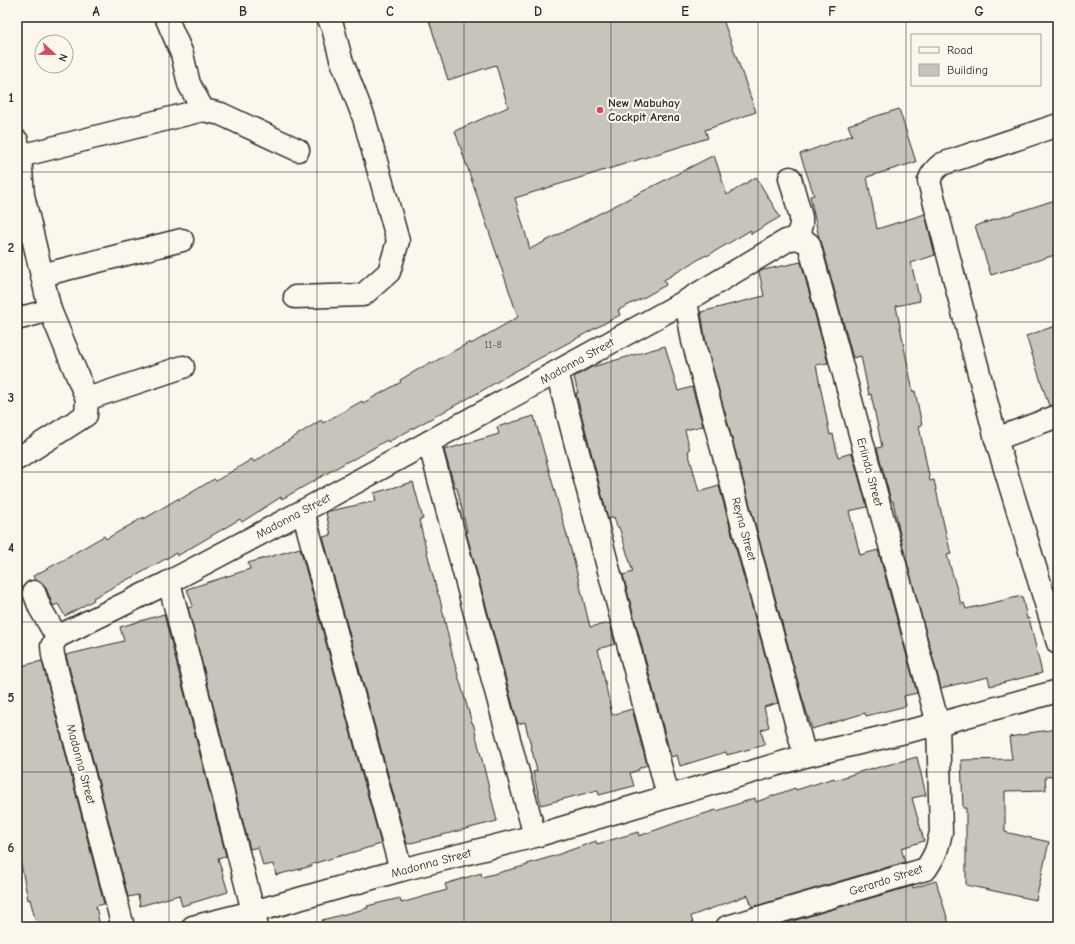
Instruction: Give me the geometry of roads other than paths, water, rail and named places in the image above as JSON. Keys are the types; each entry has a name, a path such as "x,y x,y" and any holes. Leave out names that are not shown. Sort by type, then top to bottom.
{"street":[{"path":"166,17 182,54 188,84 203,110"},
{"path":"295,297 363,295 389,272 398,241 364,118 341,60 333,28 328,17"},
{"path":"17,459 86,415 87,399 50,310 20,196 18,149 203,110 221,114 298,150"},
{"path":"1058,125 942,164 932,173 930,182 996,438 1058,643"},
{"path":"790,178 802,225 792,240"},
{"path":"42,275 182,240"},
{"name":"Madonna Street","path":"123,927 53,655 52,646 57,637 169,582 303,511 686,301 792,240"},
{"name":"Erlinda Street","path":"792,240 804,240 809,244 938,724"},
{"name":"Reyna Street","path":"686,301 695,348 805,756"},
{"path":"17,319 50,310"},
{"path":"87,399 184,367"},
{"path":"557,372 668,796"},
{"path":"996,438 1058,416"},
{"path":"429,442 535,836"},
{"path":"303,511 401,870"},
{"path":"169,582 255,919"},
{"path":"34,592 40,608 57,637"},
{"name":"Madonna Street","path":"193,927 255,919 401,870 535,836 805,756 938,724 1058,691"},
{"name":"Gerardo Street","path":"727,927 926,869 938,849 941,832 938,724"}],"place":[{"name":"New Mabuhay Cockpit Arena","path":"600,110"}]}
